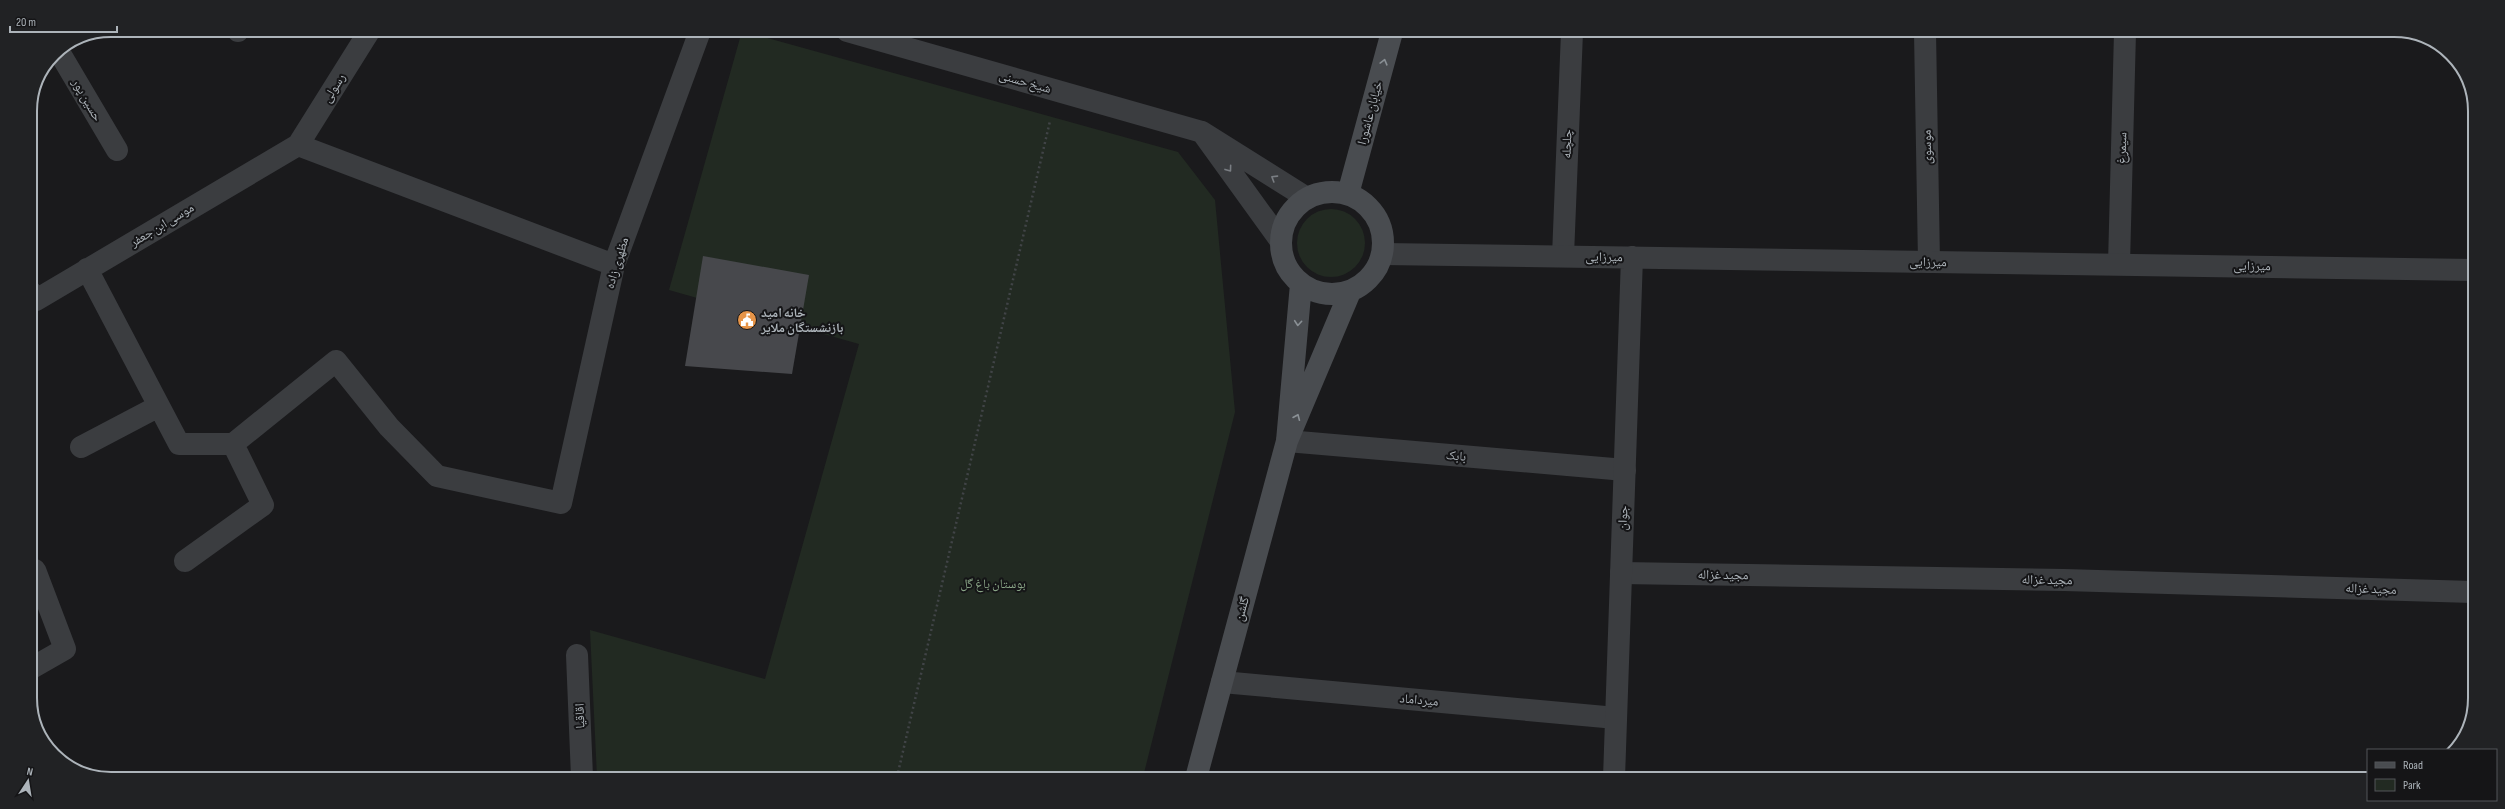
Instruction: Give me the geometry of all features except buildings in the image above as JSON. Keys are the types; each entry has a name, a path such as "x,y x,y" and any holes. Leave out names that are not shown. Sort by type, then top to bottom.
{"main road":[{"name":"خیابان عاشورا","path":"1348,194 1391,37"},
{"path":"1334,191 1348,194 1362,201 1372,211 1380,224 1383,239 1383,254 1376,270 1365,283 1350,292 1325,294 1312,291 1301,284 1289,272 1282,257 1280,240 1284,224 1294,209 1307,198 1334,191"},
{"path":"1287,441 1301,284"},
{"path":"1287,441 1350,292"},
{"name":"گلشن","path":"1198,772 1287,441"}],"street":[{"name":"رسولی","path":"298,145 366,37"},
{"name":"مظهری زاده","path":"233,444 336,361 389,427 437,476 560,503 614,265 698,37"},
{"name":"شیخ حسنی","path":"868,37 1202,132 1307,198"},
{"name":"چلچله","path":"1563,256 1572,37"},
{"name":"موسوی","path":"1925,37 1929,262"},
{"name":"سیمرغ","path":"2119,264 2125,37"},
{"name":"حسین پور","path":"61,56 117,150"},
{"path":"1202,132 1280,240"},
{"path":"298,145 614,265"},
{"name":"موسی ابن جعفر","path":"37,299 298,145"},
{"name":"میرزایی","path":"1383,254 2468,270"},
{"name":"جوان","path":"1614,772 1632,257"},
{"path":"87,269 179,444 233,444 263,505 185,561"},
{"path":"81,447 159,406"},
{"name":"بابک","path":"1287,441 1625,470"},
{"name":"مجید غزاله","path":"1621,573 2064,580 2468,592"},
{"path":"37,575 65,649 37,665"},
{"name":"اقاقیا","path":"577,655 582,772"},
{"name":"میرداماد","path":"1222,682 1616,718"}],"path":[{"path":"898,772 1057,91"}],"green space":[{"name":"بوستان باغ گل","path":"740,37 764,37 1178,152 1215,200 1235,412 1144,772 597,772 590,630 765,679 859,344 669,290"},
{"path":"1331,209 1344,212 1355,219 1362,230 1365,243 1362,256 1355,267 1344,274 1331,277 1318,274 1307,267 1300,256 1297,243 1300,230 1307,219 1318,212"}],"place":[{"name":"خانه امید بازنشستگان ملایر","path":"747,320"}]}
